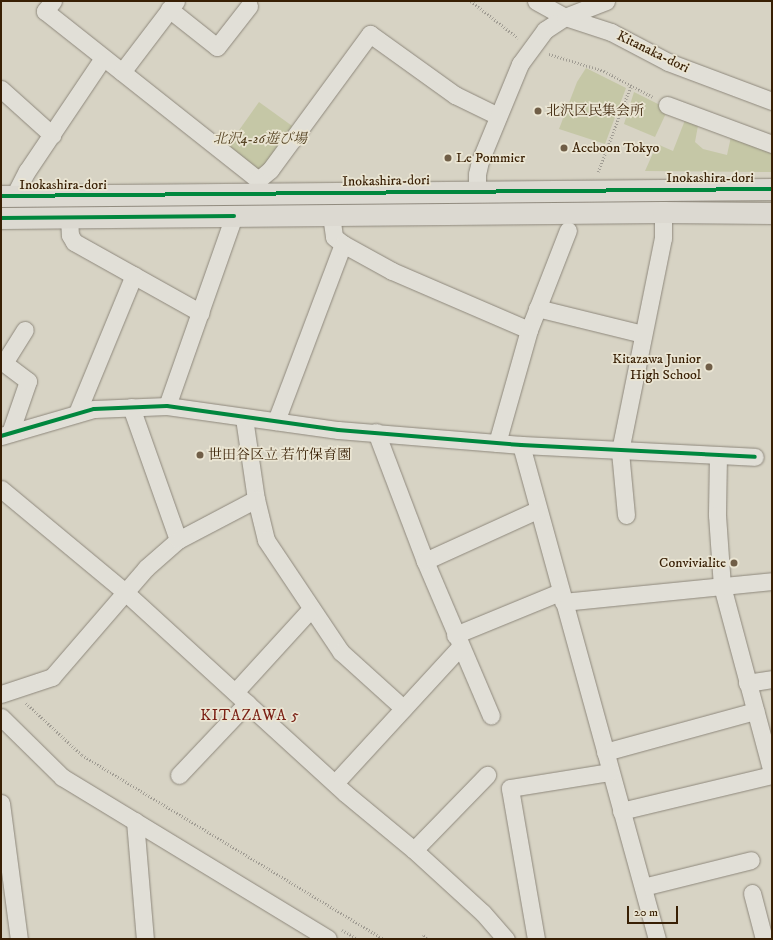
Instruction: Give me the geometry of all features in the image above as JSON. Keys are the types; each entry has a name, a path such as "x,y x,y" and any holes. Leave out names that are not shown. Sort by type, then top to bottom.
{"main road":[{"name":"Inokashira-dori","path":"8,196 258,187 477,190 772,189"},
{"path":"1,218 663,212 772,213"}],"street":[{"path":"53,1 45,11 122,72 258,187 370,34 455,95 498,116"},
{"name":"Kitanaka-dori","path":"536,1 565,18 611,32 668,62 772,102"},
{"path":"477,190 477,174 498,116 520,64 546,30 565,18 606,1"},
{"path":"122,72 173,5 217,47 249,6"},
{"path":"8,196 52,135 103,58"},
{"path":"1,89 52,135"},
{"path":"667,105 772,144"},
{"path":"626,515 620,450 663,238 663,212"},
{"path":"331,215 334,237 343,244 392,271 529,330"},
{"path":"167,406 201,314 234,216"},
{"path":"69,217 70,235 74,242 134,274 201,314"},
{"path":"497,443 529,330 568,230"},
{"path":"276,421 343,244"},
{"path":"77,413 134,274"},
{"path":"537,308 643,334"},
{"path":"6,435 28,381 4,363 25,330"},
{"path":"6,435 94,409 167,406 244,418 497,443 755,457"},
{"path":"131,407 178,540"},
{"path":"244,418 256,499 266,540 310,610 341,652 403,708"},
{"path":"376,432 425,561 491,716"},
{"path":"521,445 537,510 657,939"},
{"path":"621,810 772,774 722,586 717,515 718,455"},
{"path":"1,488 125,592 335,783 414,850 482,913 506,939"},
{"path":"6,692 52,677 146,568 178,540 256,499"},
{"path":"425,561 537,510"},
{"path":"335,783 403,708 458,641 539,601 562,597 772,581"},
{"path":"179,775 310,610"},
{"path":"747,683 772,678"},
{"path":"605,752 755,710"},
{"path":"1,716 62,776 328,939"},
{"path":"536,939 510,788 610,772"},
{"path":"414,850 487,775"},
{"path":"1,802 19,939"},
{"path":"135,821 145,939"},
{"path":"643,887 751,860"},
{"path":"752,893 766,937"}],"path":[{"path":"471,1 531,48 604,71 667,105"},
{"path":"598,172 631,85"},
{"path":"6,692 82,755 383,939"},
{"path":"422,939 424,935 427,939"}],"green space":[{"path":"586,68 626,88 605,144 559,129 577,82"},
{"path":"634,92 668,109 655,137 624,124"},
{"name":"北沢4-26遊び場","path":"259,102 295,128 261,175 225,150"},
{"path":"687,115 699,120 695,142 703,149 727,155 732,132 772,148 772,172 645,171 657,144 673,151"}],"cycle path":[{"path":"1,196 772,189"},
{"path":"1,218 234,216"},
{"path":"1,436 94,409 167,406 338,430 521,445 755,457"}],"place":[{"name":"北沢区民集会所","path":"538,111"},
{"name":"Aceboon Tokyo","path":"564,148"},
{"name":"Le Pommier","path":"448,158"},
{"name":"Kitazawa Junior High School","path":"709,367"},
{"name":"世田谷区立 若竹保育園","path":"200,455"},
{"name":"Convivialite","path":"734,563"}],"district":[{"name":"KITAZAWA 5","path":"250,716"}]}
